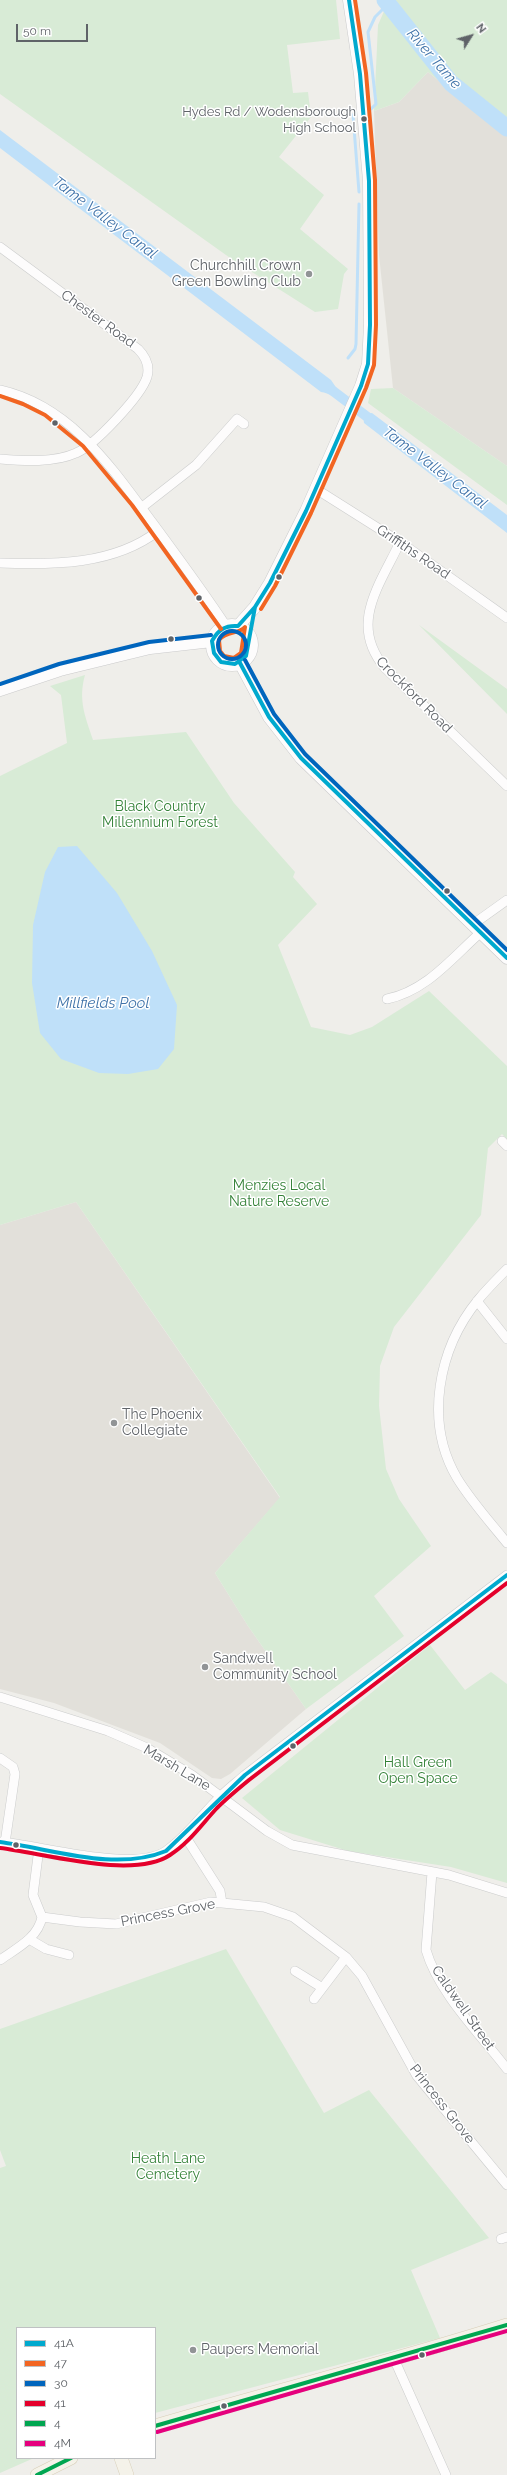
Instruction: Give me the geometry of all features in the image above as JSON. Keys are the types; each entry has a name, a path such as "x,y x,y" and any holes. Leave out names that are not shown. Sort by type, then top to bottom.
{"main road":[{"path":"156,2426 319,2379 395,2361 507,2325"},
{"path":"37,2475 69,2459"},
{"path":"119,2459 127,2475"}],"street":[{"path":"255,607 249,652 240,662 230,665 221,662 214,653 212,640 219,630 232,626 255,607 270,583 316,489 368,364 370,325 369,181 360,74 349,0"},
{"name":"Chester Road","path":"0,247 138,349 144,357 148,372 144,382 122,412 91,445"},
{"path":"0,390 44,407 68,424 91,445 232,626 246,631 250,638"},
{"path":"141,508 196,465 237,419 244,424"},
{"path":"0,459 42,460 73,454 91,445"},
{"name":"Griffiths Road","path":"316,489 400,542 507,618"},
{"path":"0,563 60,564 114,553 145,541 158,531"},
{"name":"Crockford Road","path":"400,542 370,606 366,626 371,649 385,668 507,786"},
{"path":"0,690 60,670 150,648 212,640"},
{"path":"240,662 269,717 301,758 507,958"},
{"path":"387,999 400,996 421,987 476,929 507,900"},
{"path":"507,1269 478,1301 461,1326 442,1376 439,1392 441,1435 457,1478 507,1543"},
{"path":"478,1301 507,1339"},
{"path":"0,1758 13,1767 15,1774 2,1842 120,1859 138,1859 164,1852 185,1836 221,1795 507,1575"},
{"name":"Marsh Lane","path":"0,1697 108,1731 141,1745 192,1775 221,1795 267,1831 301,1848 471,1880 507,1893"},
{"name":"Princess Grove","path":"185,1836 220,1891 222,1902"},
{"path":"0,1960 29,1939 40,1928 42,1917 33,1895 39,1848"},
{"name":"Caldwell Street","path":"432,1872 426,1950 429,1960 434,1972 447,1991 507,2069"},
{"name":"Princess Grove","path":"42,1917 80,1922 116,1924 211,1902 264,1907 293,1917 346,1957 362,1976 417,2076 507,2185"},
{"path":"29,1939 46,1949 70,1955"},
{"path":"314,1999 321,1987 346,1957"},
{"path":"295,1971 321,1987"},
{"path":"395,2361 446,2475"}],"shaded area":[{"path":"428,72 507,136 507,466 393,388 379,255 374,111 399,102"},
{"name":"The Phoenix Collegiate","path":"76,1202 280,1498 215,1573 248,1626 306,1709 230,1774 221,1779 212,1778 160,1743 54,1703 0,1689 0,1225"}],"green space":[{"path":"0,0 336,0 340,39 287,45 293,93 308,92 311,117 279,157 324,195 300,229 348,269 344,274 338,309 315,312 233,260 0,94"},
{"path":"389,0 507,0 507,136 428,72 399,102 374,111 378,25"},
{"path":"393,388 507,466 507,505 368,403 371,389"},
{"path":"419,625 507,689 507,714"},
{"name":"Menzies Local Nature Reserve","path":"85,675 82,700 93,740 186,732 234,803 295,872 293,877 317,904 278,945 311,1027 350,1035 372,1027 429,991 507,1066 507,1139 502,1134 488,1148 481,1215 394,1327 380,1366 379,1406 386,1469 399,1499 431,1546 374,1596 404,1636 306,1709 248,1626 215,1573 280,1497 76,1202 0,1225 0,776 67,743 61,695 50,686"},
{"name":"Hall Green Open Space","path":"430,1645 465,1690 491,1672 507,1684 507,1883 451,1867 348,1851 280,1830 242,1798"},
{"name":"Heath Lane Cemetery","path":"226,1949 324,2113 369,2090 489,2238 411,2270 440,2338 156,2413 156,2327 16,2327 16,2459 32,2459 0,2473 0,2168 6,2166 0,2150 0,2029"}],"water":[{"name":"Tame Valley Canal","path":"0,130 331,380 344,399 321,392 0,148"},
{"name":"Tame Valley Canal","path":"372,413 507,515 507,533 364,423 363,414"},
{"name":"Millfields Pool","path":"77,846 117,893 152,951 177,1005 174,1049 158,1069 128,1074 99,1073 61,1059 40,1033 32,983 33,925 45,872 58,847"}],"waterway":[{"name":"River Tame","path":"385,0 451,83 507,128"},
{"path":"371,109 376,104 368,32 375,17 388,4"},
{"path":"355,113 353,115 359,192"},
{"path":"348,358 355,349 356,344 359,204"},
{"path":"333,391 374,422"}],"transit line":[{"name":"41A","path":"255,607 270,583 306,511 361,386 368,364 370,325 369,181 360,74 349,0"},
{"name":"47","path":"261,609 275,586 311,513 366,388 374,365 376,325 375,180 366,73 355,0"},
{"name":"47","path":"0,396 23,404 45,415 83,446 132,505 221,629"},
{"name":"41A","path":"255,607 246,656 235,664 221,662 214,653 212,641 214,637 219,631 226,627 238,626 255,607"},
{"name":"47","path":"245,627 241,653 234,658 224,656 220,651 219,640 225,635 239,631 245,627"},
{"name":"30","path":"232,631 242,635 246,645 242,655 232,659 222,655 218,645 222,635 232,631"},
{"name":"30","path":"0,684 59,664 149,642 211,635"},
{"name":"30","path":"245,660 274,714 305,754 507,950"},
{"name":"41A","path":"240,663 269,717 301,758 507,958"},
{"name":"41A","path":"0,1842 84,1857 105,1859 146,1857 166,1851 245,1775 507,1575"},
{"name":"41","path":"0,1848 87,1863 111,1865 134,1865 154,1862 170,1855 189,1839 221,1804 249,1780 507,1583"},
{"name":"4","path":"156,2426 507,2325"},
{"name":"4M","path":"157,2432 507,2331"},
{"name":"4","path":"37,2475 69,2459"}],"place":[{"name":"Hydes Rd / Wodensborough High School","path":"364,119"},
{"name":"Churchhill Crown Green Bowling Club","path":"309,274"},
{"name":"The Phoenix Collegiate","path":"114,1423"},
{"name":"Sandwell Community School","path":"205,1667"},
{"name":"Paupers Memorial","path":"193,2350"}],"park label":[{"name":"Black Country Millennium Forest","path":"160,816"}]}
